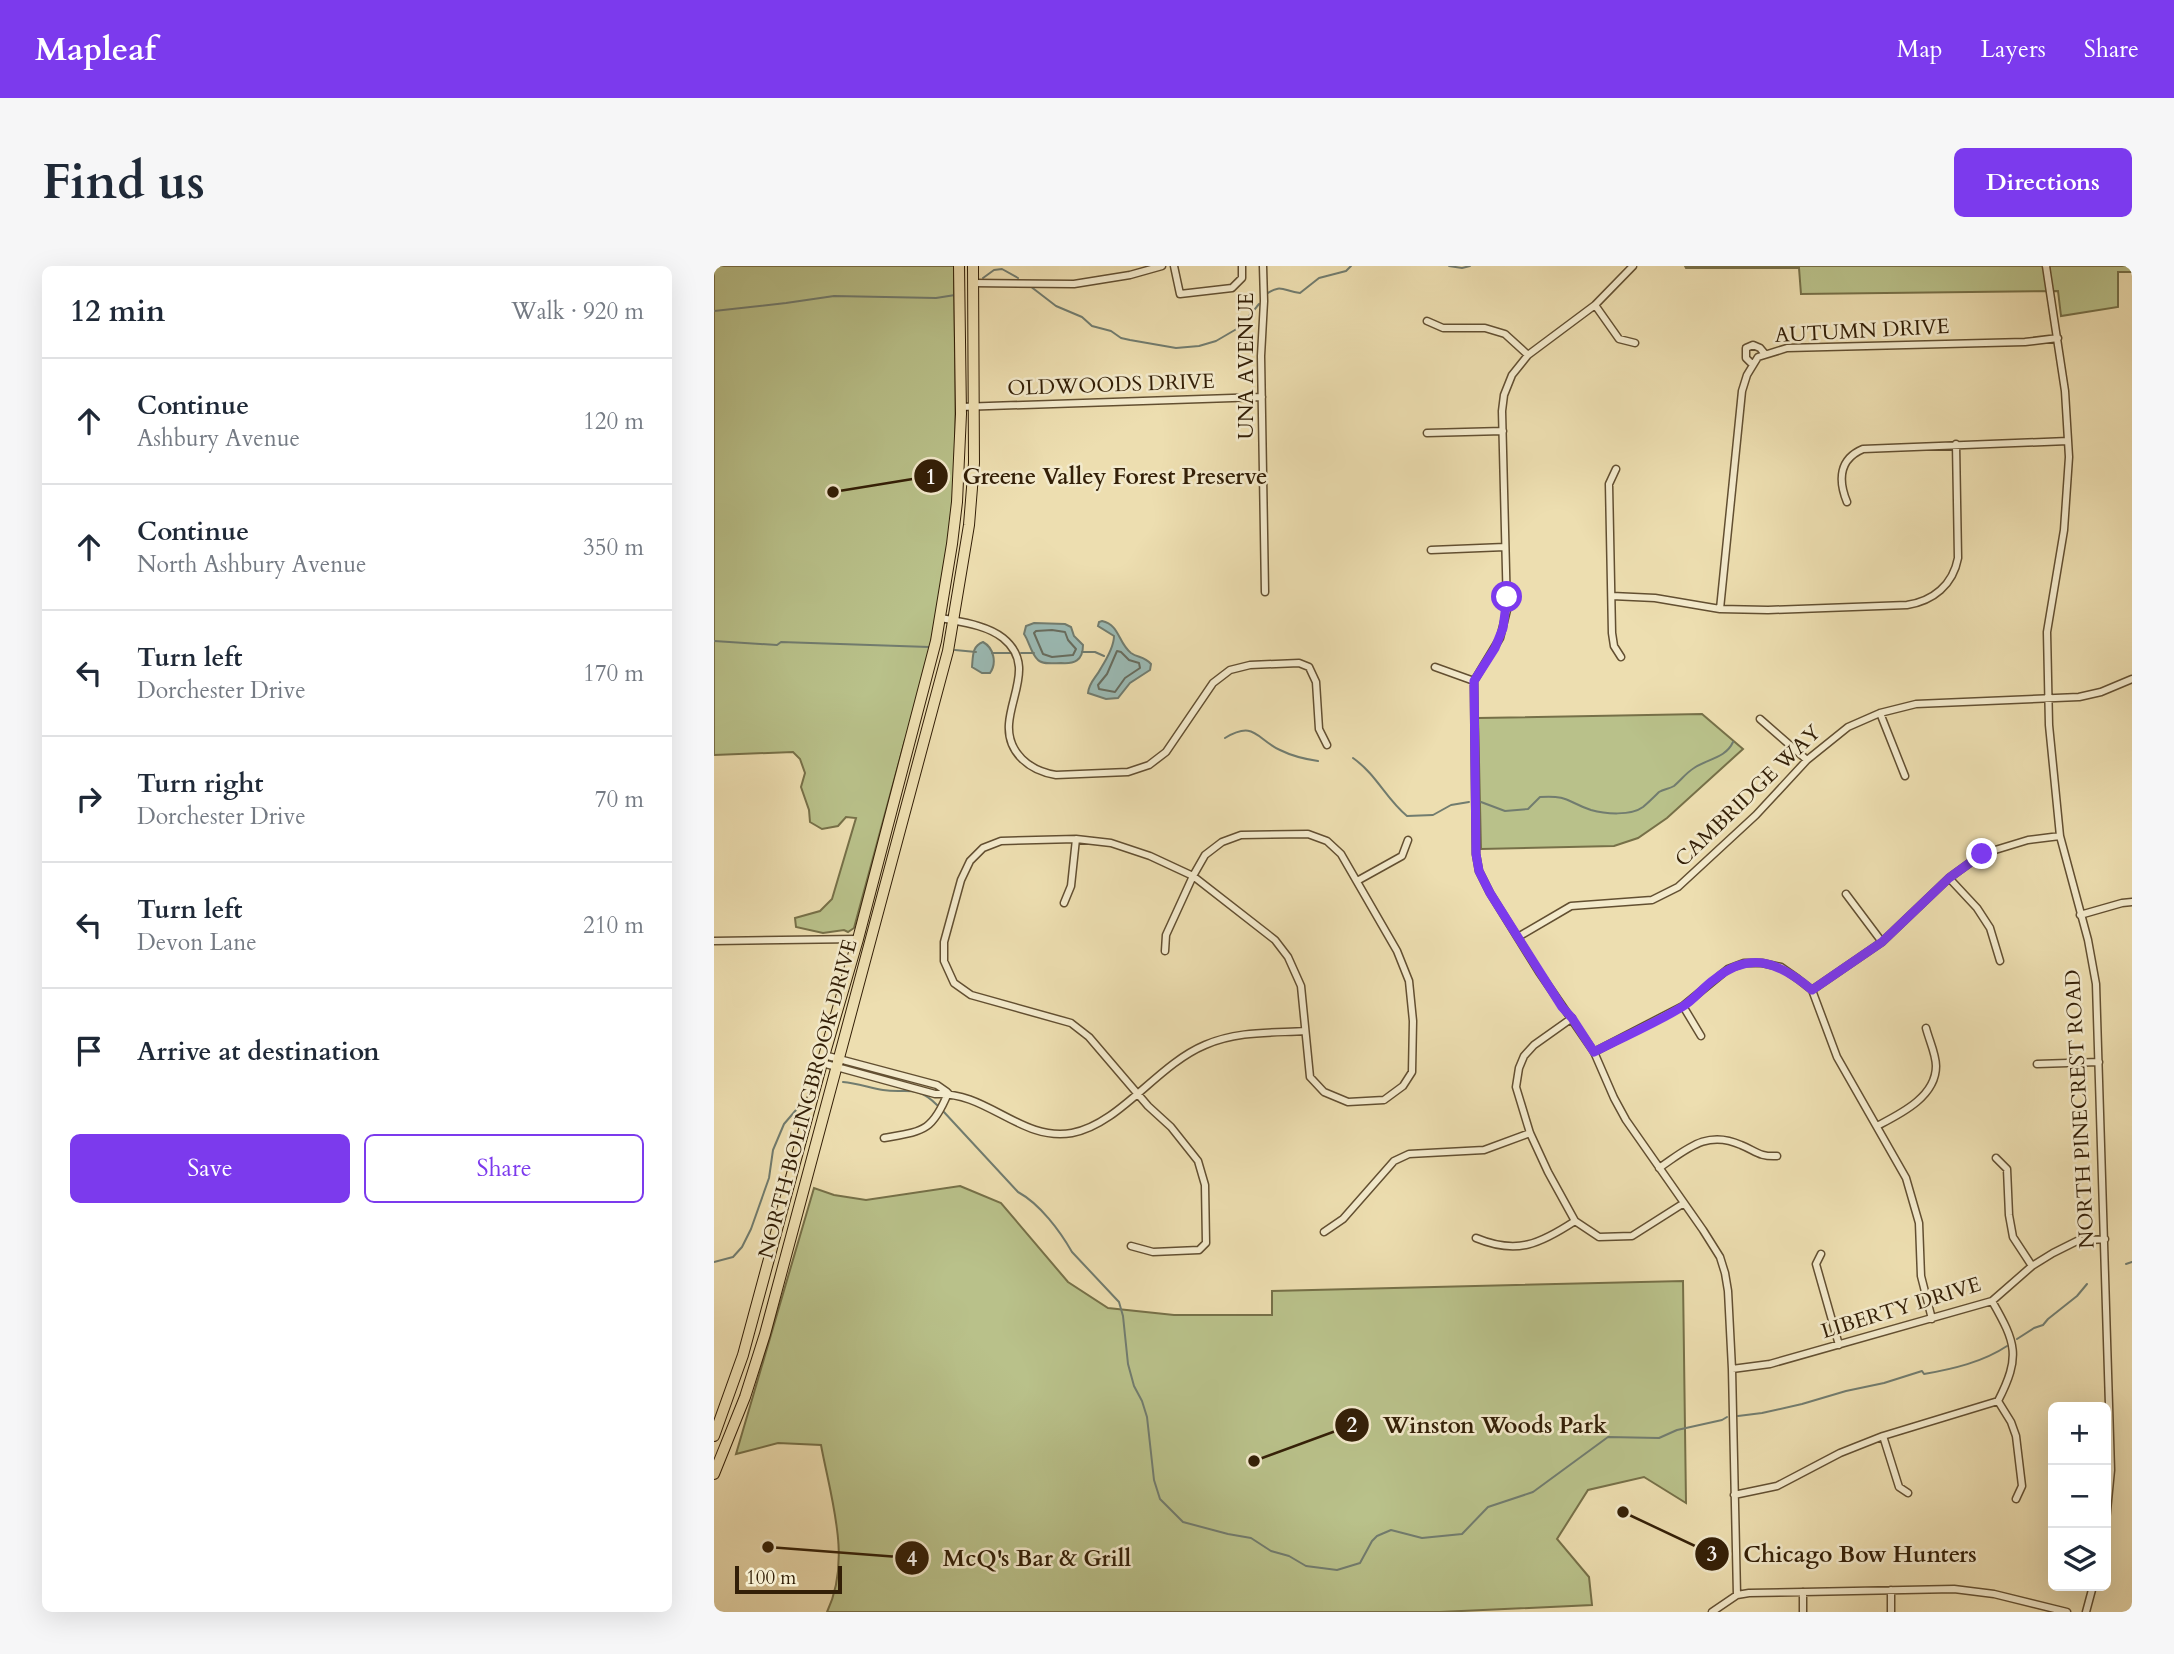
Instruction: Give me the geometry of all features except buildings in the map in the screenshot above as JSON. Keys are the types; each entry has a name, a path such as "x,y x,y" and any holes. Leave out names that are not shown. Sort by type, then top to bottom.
{"main road":[{"name":"NORTH BOLINGBROOK DRIVE","path":"714,1436 743,1355 858,939 941,618 957,502 960,407 959,266"},
{"name":"NORTH BOLINGBROOK DRIVE","path":"714,1474 745,1397 765,1334 948,651 969,525 974,464 973,266"}],"street":[{"path":"973,284 1073,284 1130,275 1162,266"},
{"path":"1174,266 1180,294 1232,288 1242,278 1242,266"},
{"name":"UNA AVENUE","path":"1264,266 1262,397 1265,592"},
{"path":"1633,266 1595,305 1528,355 1507,387 1502,411 1507,597 1503,628 1495,648 1474,681 1477,862 1490,893 1562,1007 1594,1052 1620,1109 1714,1248 1726,1273 1732,1369 1737,1595"},
{"name":"NORTH PINECREST ROAD","path":"2046,266 2065,391 2068,441 2065,519 2046,649 2048,699 2060,836 2088,940 2096,984 2111,1465"},
{"path":"1595,305 1619,339 1635,343"},
{"path":"1427,321 1443,328 1485,328 1505,334 1528,355"},
{"name":"AUTUMN DRIVE","path":"1720,609 1742,391 1744,381 1758,357 1787,348 2025,342 2058,338"},
{"path":"1753,365 1746,358 1746,348 1753,345 1760,348 1765,355"},
{"name":"OLDWOODS DRIVE","path":"960,407 1262,397"},
{"path":"1427,433 1503,431"},
{"path":"1847,502 1841,484 1841,473 1845,462 1858,451 1873,447 2068,441"},
{"path":"1612,596 1656,598 1720,609 1768,610 1907,604 1927,600 1949,580 1958,558 1956,444"},
{"path":"1616,469 1609,484 1612,639 1621,657"},
{"path":"1431,550 1505,547"},
{"path":"941,618 990,630 1012,647 1018,662 1019,676 1010,715 1010,735 1020,757 1029,766 1045,773 1114,774 1138,770 1149,765 1166,752 1213,683 1230,670 1250,664 1298,663 1309,667 1316,681 1319,729 1327,745"},
{"path":"1435,667 1474,681"},
{"name":"CAMBRIDGE WAY","path":"1518,937 1571,906 1652,900 1678,887 1756,814 1807,760 1848,727 1880,713 1916,704 2090,695 2132,679"},
{"path":"1880,713 1905,776"},
{"path":"1760,719 1807,760"},
{"path":"1131,1246 1153,1252 1199,1250 1206,1243 1205,1185 1198,1161 1171,1127 1148,1106 1089,1037 1071,1023 971,995 954,983 944,961 944,942 961,880 970,861 983,848 1001,841 1076,839 1111,843 1150,856 1193,876 1275,940 1288,957 1301,986 1310,1077 1324,1092 1348,1102 1384,1100 1402,1086 1412,1072 1413,1021 1409,981 1397,951 1341,854 1326,841 1308,834 1241,835 1222,842 1205,855 1193,876 1166,935 1166,951"},
{"path":"1812,990 1882,942 1949,878 1982,854 2028,840 2060,836"},
{"path":"1064,903 1071,886 1076,839"},
{"path":"1357,881 1402,856 1408,840"},
{"path":"1949,878 1977,908 1990,928 2000,961"},
{"path":"1846,894 1882,942"},
{"path":"2081,915 2132,902"},
{"path":"714,941 858,939"},
{"path":"1594,1052 1683,1006 1728,969 1744,963 1781,967 1812,990 1837,1058 1906,1178 1919,1223 1921,1276 1932,1319"},
{"path":"1683,1006 1701,1035"},
{"path":"1572,1018 1534,1045 1524,1056 1516,1087 1531,1133 1548,1172 1575,1221 1599,1237 1632,1236 1684,1203"},
{"path":"1877,1126 1909,1109 1930,1088 1936,1066 1926,1028"},
{"path":"823,1059 935,1094 948,1093 983,1104 1034,1130 1064,1134 1084,1130 1103,1121 1176,1061 1204,1045 1236,1034 1306,1031"},
{"path":"2037,1063 2099,1062"},
{"path":"884,1138 926,1128 936,1118 948,1093"},
{"path":"1324,1232 1343,1219 1394,1161 1401,1157 1409,1154 1484,1150 1531,1133"},
{"path":"1659,1168 1698,1142 1706,1140 1728,1140 1756,1154 1777,1156"},
{"path":"1996,1158 2007,1169 2008,1215 2013,1237 2032,1266"},
{"path":"1476,1238 1495,1246 1527,1245 1550,1237 1575,1221"},
{"name":"LIBERTY DRIVE","path":"1732,1369 1770,1364 1992,1301 2032,1266 2053,1253 2077,1241 2105,1239"},
{"path":"1821,1254 1816,1264 1839,1345"},
{"path":"1734,1495 1777,1486 1840,1453 1883,1436 1998,1401 2008,1381 2013,1348 2007,1327 1992,1301"},
{"path":"1998,1401 2016,1436 2022,1486 2016,1499"},
{"path":"1883,1436 1899,1487 1908,1493"},
{"path":"1712,1612 1737,1595 1891,1590 1968,1590 2067,1612"},
{"path":"1891,1590 1891,1612"},
{"path":"2086,1612 2092,1591"},
{"path":"1803,1592 1803,1612"}],"green space":[{"path":"714,266 954,266 954,478 945,572 908,740 905,740 854,928 848,932 844,930 823,933 796,927 795,918 820,911 832,899 856,818 846,817 838,826 822,829 810,822 801,787 805,773 800,759 793,752 714,755"},
{"path":"1685,266 2132,266 2132,272 2118,272 2118,307 2061,316 2058,291 1801,294 1799,268"},
{"path":"1702,714 1743,749 1667,818 1638,838 1614,846 1481,849 1478,718"},
{"path":"960,1186 1001,1203 1068,1282 1108,1308 1174,1315 1272,1315 1272,1291 1683,1281 1686,1503 1644,1477 1588,1490 1557,1539 1589,1577 1592,1605 1440,1612 827,1612 838,1572 839,1551 834,1508 821,1445 778,1443 736,1454 814,1188 834,1195 866,1200"}],"water":[{"path":"1102,621 1116,630 1131,653 1151,664 1150,670 1130,683 1118,698 1106,699 1088,693 1114,640 1114,636 1098,626"},
{"path":"1034,623 1065,624 1071,627 1074,636 1083,645 1079,658 1066,663 1040,662 1024,634 1026,626"},
{"path":"983,642 990,648 993,656 990,673 982,673 972,667 975,649"}],"waterway":[{"path":"1265,295 1279,289 1300,293 1319,278 1346,271 1351,266"},
{"path":"1449,266 1470,266"},
{"path":"983,278 994,270 1002,269 1018,278"},
{"path":"1030,286 1056,306 1082,317 1092,326 1111,331 1121,338 1176,348 1216,341 1240,327 1259,304"},
{"path":"714,311 834,296 936,298 955,295"},
{"path":"714,641 777,645 781,642 929,647"},
{"path":"955,650 976,652"},
{"path":"1082,652 1095,652 1104,656"},
{"path":"992,653 1011,653"},
{"path":"1021,653 1034,653"},
{"path":"1225,738 1249,731 1285,752 1318,761"},
{"path":"1481,802 1505,811 1528,809 1540,797 1557,797 1597,811 1632,812 1643,807 1659,792 1674,786 1694,768 1726,752 1733,742"},
{"path":"1353,758 1369,772 1407,816 1433,815 1451,805 1469,802"},
{"path":"843,1082 883,1090 917,1092 937,1105"},
{"path":"714,1262 733,1257 742,1247 769,1178 773,1150 784,1124 796,1110"},
{"path":"943,1111 1018,1192 1042,1211 1072,1252 1119,1302 1128,1364 1147,1417 1154,1480 1160,1499 1183,1522 1251,1538 1271,1551 1289,1556 1306,1566 1337,1570 1360,1563 1372,1541 1391,1530 1422,1538 1462,1534 1488,1507 1533,1492 1608,1437 1659,1438 1677,1430 1727,1417"},
{"path":"2126,1264 2132,1262"},
{"path":"2017,1339 2043,1325 2087,1284"},
{"path":"1738,1416 1802,1404 1922,1371 1924,1374 1957,1367 1978,1361 2007,1346"}],"place":[{"name":"Greene Valley Forest Preserve","path":"833,492"},
{"name":"Winston Woods Park","path":"1254,1461"},
{"name":"Chicago Bow Hunters","path":"1623,1512"},
{"name":"McQ's Bar & Grill","path":"768,1547"}],"route":[{"path":"1507,597 1503,628 1495,648 1474,681 1477,862 1490,893 1539,972 1594,1052 1683,1006 1712,980 1728,969 1744,963 1781,967 1812,990 1882,942 1949,878 1982,854"}]}
